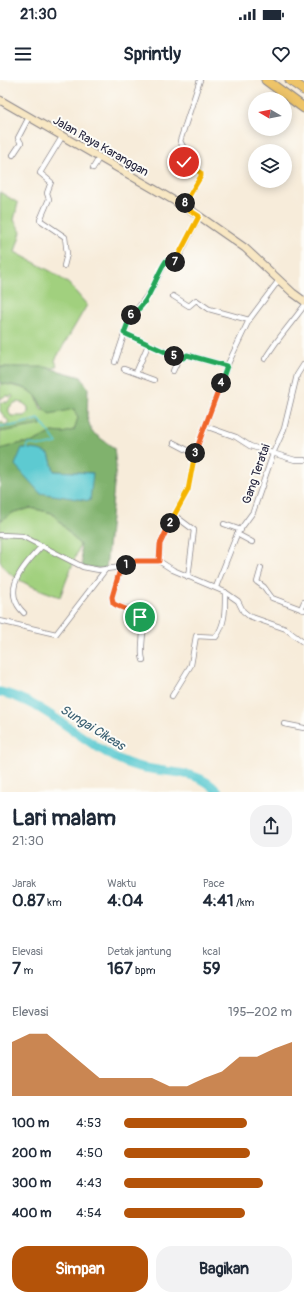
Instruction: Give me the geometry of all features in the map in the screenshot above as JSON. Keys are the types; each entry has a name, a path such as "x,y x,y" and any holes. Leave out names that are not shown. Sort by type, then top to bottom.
{"highway":[{"path":"266,80 304,108"},
{"path":"290,80 304,90"}],"street":[{"path":"183,206 201,176 201,173 183,160 186,152 180,141 200,80"},
{"name":"Jalan Raya Karanggan","path":"0,100 199,216 245,248 293,293 304,301"},
{"path":"12,155 21,143 18,138 29,117"},
{"path":"62,137 40,173 51,182 47,192 49,199 40,220 66,237 67,254 64,266"},
{"path":"93,168 99,158"},
{"path":"115,362 131,314 135,312 150,292 165,262 168,260 177,261 199,216"},
{"path":"159,561 160,544 188,490 195,454 227,366 249,320 279,280"},
{"path":"173,296 189,306 196,300 209,308 249,320"},
{"path":"265,359 277,339 289,328 304,306"},
{"path":"124,333 180,358 187,355 227,366"},
{"path":"136,373 148,345"},
{"path":"174,371 180,358"},
{"name":"Gang Teratai","path":"216,587 239,532 253,512 273,453 284,429 297,375 304,364"},
{"path":"124,368 154,380"},
{"path":"205,426 236,437 247,444 273,453 295,460 304,460"},
{"path":"174,443 195,454"},
{"path":"174,515 194,530 188,577"},
{"path":"224,524 239,532 252,542"},
{"path":"0,535 22,536 59,553 83,567 106,569 136,561 159,561 188,577 216,587 225,592 238,601 243,611 249,616 286,629 304,643"},
{"path":"24,613 16,608 12,601 10,594 11,584 17,573 42,546"},
{"path":"121,566 112,597 113,603 118,607 136,612 140,617 143,630 141,654 143,660"},
{"path":"261,568 257,582 264,587 272,598 302,610 304,602"},
{"path":"0,621 56,634 106,569"},
{"path":"172,696 191,665 196,636 216,637 220,632 224,621 225,592"},
{"path":"284,724 304,728"}],"green space":[{"path":"0,192 18,203 14,220 21,232 15,252 52,272 69,284 87,305 55,360 57,366 54,368 0,367"},
{"path":"0,367 45,367 81,377 88,388 87,417 92,432 114,448 116,465 106,569 83,567 80,545 52,513 31,508 14,512 0,521 0,449 22,443 31,443 52,432 63,433 74,430 78,418 74,409 50,414 41,406 38,399 31,391 18,386 0,383","holes":["49,454 54,471 93,473 40,493 29,479"]},
{"path":"0,383 23,388 35,394 41,409 74,409 78,418 74,430 63,433 52,432 31,443 22,443 0,449 0,432 41,424 39,419 11,426 0,426 1,421 5,425 9,422 0,411 0,401 1,403 5,401 6,403 13,397 12,395 9,397 8,395 0,400","holes":["17,402 23,403 28,407 28,413 24,416 11,416 9,409 12,404"]},
{"path":"39,419 41,425 0,432 0,426 11,426"},
{"path":"31,508 52,513 80,545 60,597 17,579 4,567 0,560 0,521 14,512"}],"water":[{"path":"22,448 39,450 49,454 54,471 93,473 90,501 40,493 15,465"}],"waterway":[{"path":"0,426 11,426 39,419 57,443 42,446 28,444 27,450"},
{"name":"Sungai Cikeas","path":"0,692 17,697 33,705 49,714 95,746 127,763 139,767 187,774 209,784 218,792"}],"route":[{"path":"140,617 136,612 118,607 113,603 112,597 121,566 136,561 159,561 158,557 160,544 188,490 195,454 227,366 187,355 182,358 145,344 124,333 131,314 135,312 152,289 165,262 168,260 177,261 181,250 199,216 183,206 200,179 201,173 184,162"}]}
